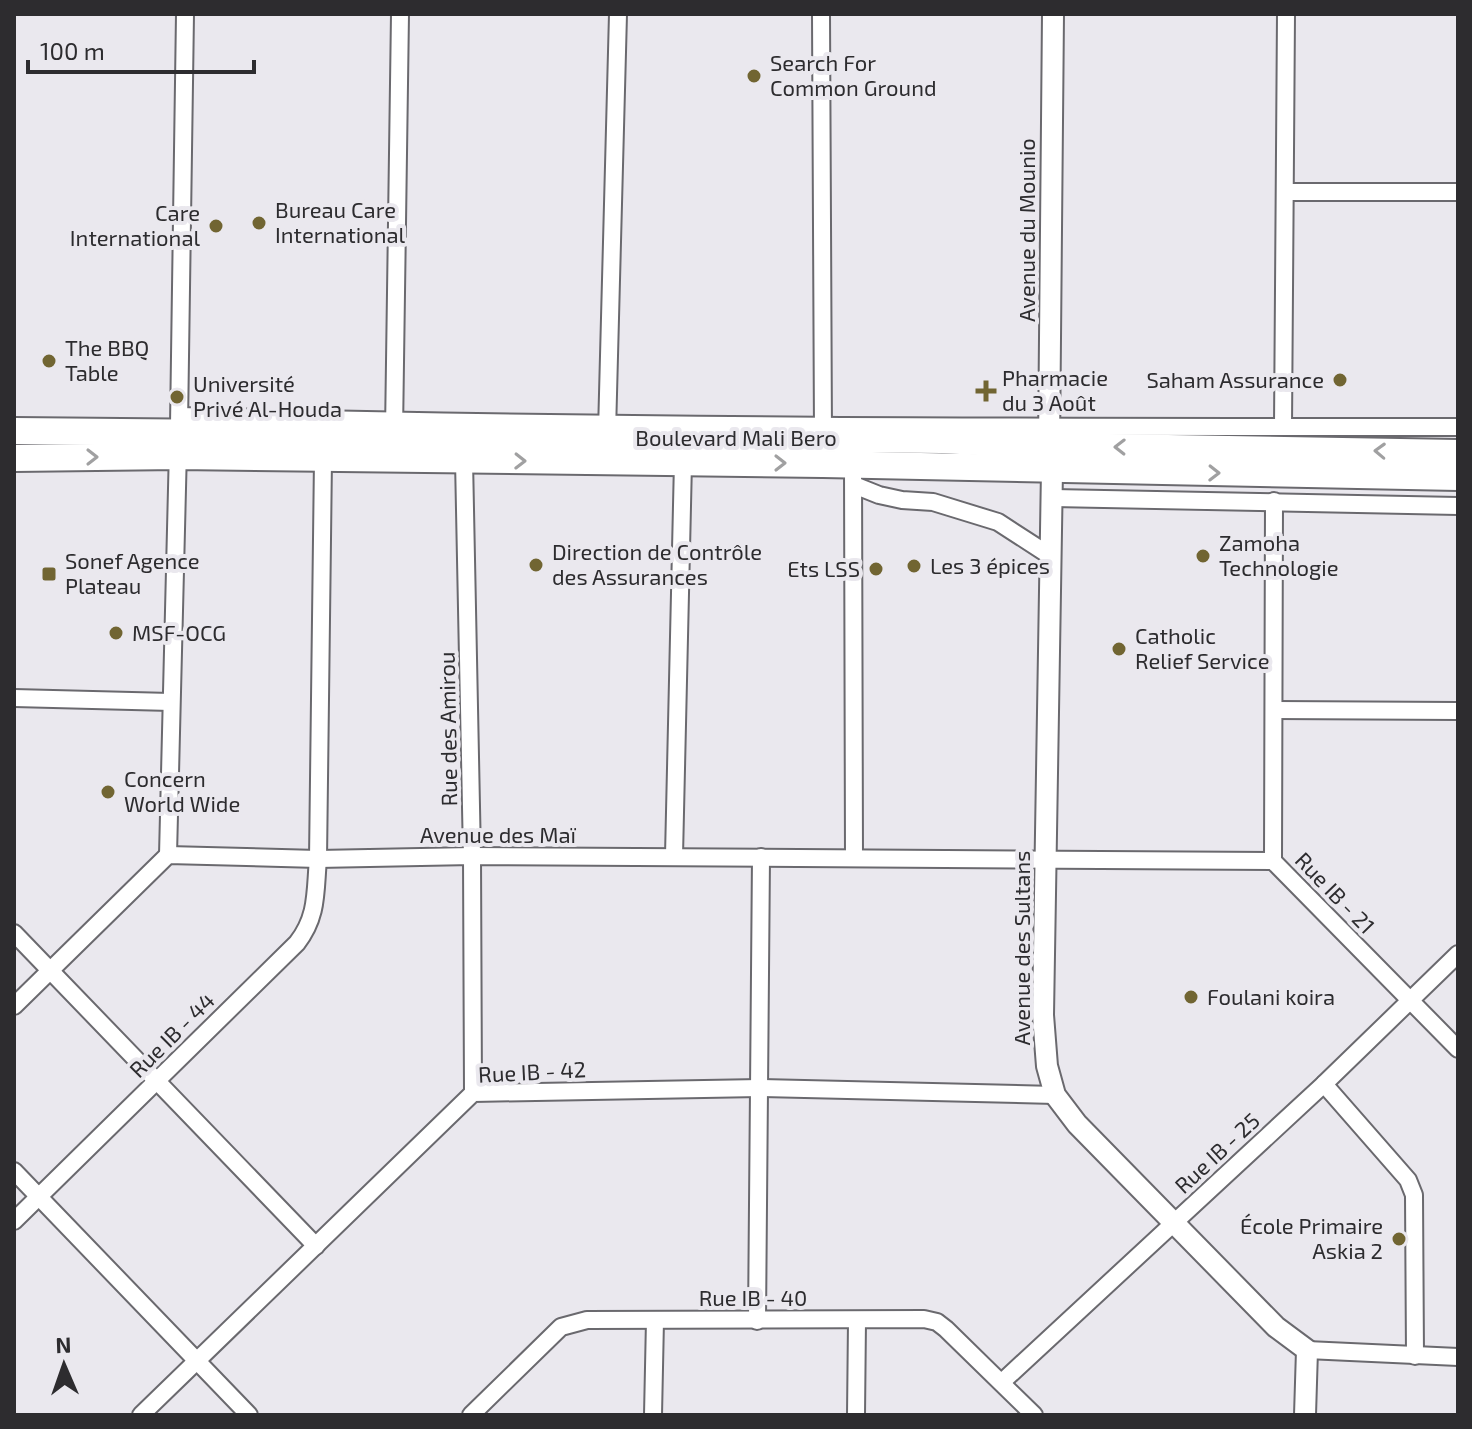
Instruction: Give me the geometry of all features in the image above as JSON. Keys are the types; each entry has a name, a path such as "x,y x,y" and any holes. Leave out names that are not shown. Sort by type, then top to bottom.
{"main road":[{"name":"Boulevard Mali Bero","path":"14,431 393,439 823,443 942,440 1458,477"},
{"name":"Boulevard Mali Bero","path":"14,458 179,435 323,459 393,439 464,460 607,441 683,462 823,443"},
{"name":"Boulevard Mali Bero","path":"823,443 854,475 1050,448 1458,453"}],"street":[{"path":"14,1006 168,855 179,435 185,14"},
{"path":"393,439 400,14"},
{"path":"607,441 618,14"},
{"path":"821,14 823,443"},
{"name":"Avenue du Mounio","path":"1050,448 1053,14"},
{"path":"1283,427 1286,14"},
{"path":"1287,192 1458,192"},
{"name":"Boulevard Mali Bero","path":"1050,448 1283,427 1458,427"},
{"name":"Avenue des Sultans","path":"1050,448 1053,498 1043,1015 1047,1066 1055,1095 1077,1124 1173,1224 1276,1327 1307,1350"},
{"name":"Rue IB - 44","path":"14,1221 309,928 314,914 318,859 323,459"},
{"name":"Rue des Amirou","path":"464,460 473,1093"},
{"path":"674,856 683,462"},
{"path":"854,475 879,495 933,502 998,522 1052,557"},
{"path":"854,475 854,858"},
{"path":"1053,498 1458,506"},
{"path":"1273,861 1274,501"},
{"path":"14,698 171,702"},
{"path":"1275,710 1458,711"},
{"name":"Avenue des Maï","path":"168,855 318,859 674,856 1045,860"},
{"path":"757,1321 761,857"},
{"name":"Rue IB - 21","path":"1045,860 1273,861 1458,1048"},
{"path":"14,933 316,1246"},
{"name":"Rue IB - 25","path":"1002,1382 1324,1084 1458,954"},
{"path":"1324,1084 1408,1180 1414,1195 1415,1356"},
{"name":"Rue IB - 42","path":"141,1415 473,1093 760,1088 1055,1095"},
{"path":"14,1171 249,1415"},
{"name":"Rue IB - 40","path":"471,1415 561,1327 587,1320 924,1319 937,1322 1034,1415"},
{"path":"653,1415 655,1320"},
{"path":"856,1415 857,1321"},
{"path":"1305,1415 1307,1350 1458,1357"}],"place":[{"name":"Search For Common Ground","path":"754,76"},
{"name":"Bureau Care International","path":"259,223"},
{"name":"Care International","path":"216,226"},
{"name":"The BBQ Table","path":"49,361"},
{"name":"Saham Assurance","path":"1340,380"},
{"name":"Pharmacie du 3 Août","path":"986,391"},
{"name":"Université Privé Al-Houda","path":"177,397"},
{"name":"Zamoha Technologie","path":"1203,556"},
{"name":"Direction de Contrôle des Assurances","path":"536,565"},
{"name":"Les 3 épices","path":"914,566"},
{"name":"Ets LSS","path":"876,569"},
{"name":"Sonef Agence Plateau","path":"49,574"},
{"name":"MSF-OCG","path":"116,633"},
{"name":"Catholic Relief Service","path":"1119,649"},
{"name":"Concern World Wide","path":"108,792"},
{"name":"Foulani koira","path":"1191,997"},
{"name":"École Primaire Askia 2","path":"1399,1239"}]}
